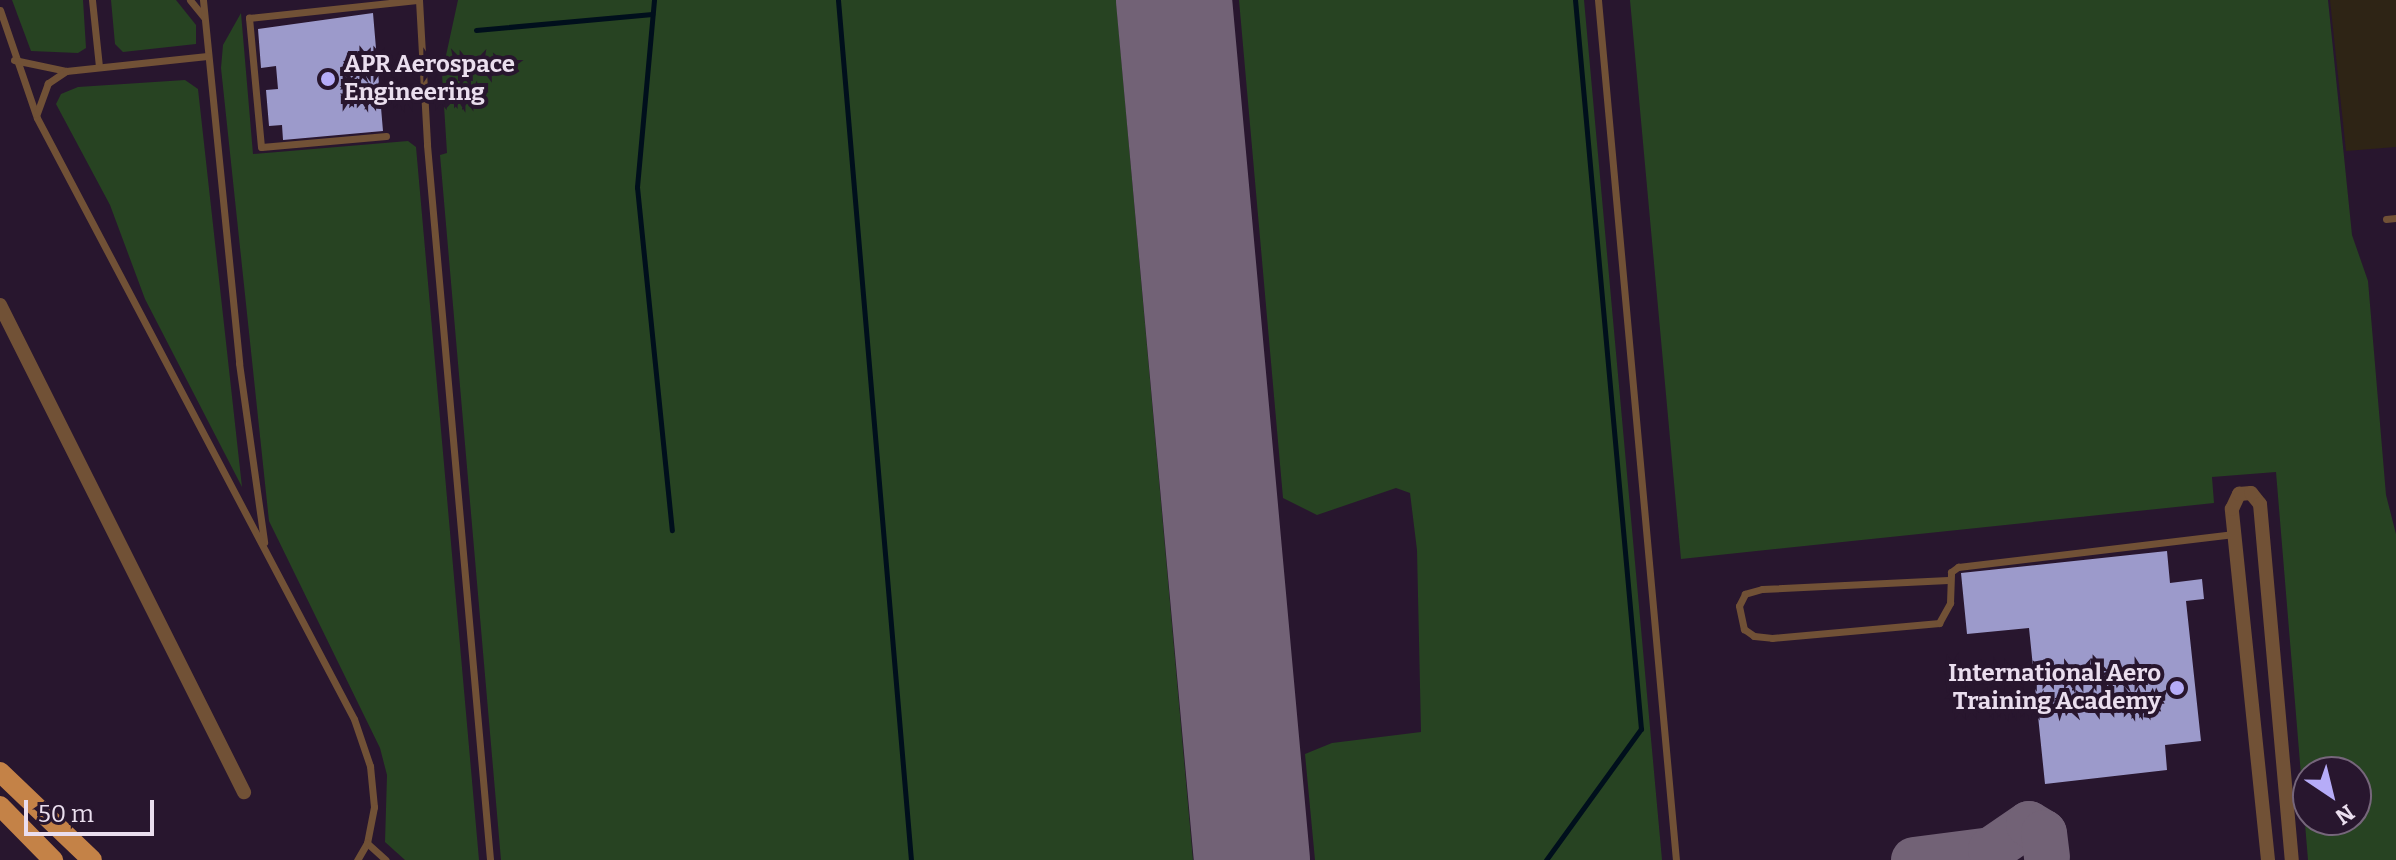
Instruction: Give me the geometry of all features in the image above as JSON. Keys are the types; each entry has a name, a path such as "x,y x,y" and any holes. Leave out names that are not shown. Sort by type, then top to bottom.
{"main road":[{"path":"0,772 92,860"},
{"path":"0,806 53,860"}],"street":[{"path":"0,305 244,792"},
{"path":"2268,860 2232,500 2251,493 2260,504 2292,860"}],"lane":[{"path":"92,0 99,67"},
{"path":"190,0 205,18"},
{"path":"203,0 255,500 266,547"},
{"path":"386,136 261,147 249,18 418,0 426,134 490,860"},
{"path":"1598,0 1676,860"},
{"path":"0,10 14,60 37,118 266,547 363,745 374,807 367,843 357,860"},
{"path":"14,60 66,71 207,56"},
{"path":"37,118 48,83 66,71"},
{"path":"2386,219 2396,218"},
{"path":"1948,580 1762,589 1745,594 1739,606 1744,629 1754,636 1939,623 1950,603 1948,580 1951,572 1968,565 2234,534"},
{"path":"367,843 386,860"}],"shaded area":[{"path":"2330,0 2396,0 2396,147 2346,151"}],"green space":[{"path":"12,0 83,0 86,48 78,53 31,51"},
{"path":"111,0 176,0 196,25 196,44 123,52 115,44"},
{"path":"458,0 1116,0 1193,860 501,860 440,155 447,153 442,74"},
{"path":"1239,0 1584,0 1662,860 1315,860 1305,754 1332,743 1421,732 1417,550 1410,493 1396,488 1317,515 1283,498"},
{"path":"1630,0 2328,0 2352,235 2368,281 2386,495 2396,534 2396,860 2308,860 2306,836 2372,836 2372,756 2299,756 2276,472 2212,477 2214,503 1681,559"},
{"path":"241,13 253,154 408,141 416,147 479,860 405,860 385,842 387,775 380,748 269,521 221,68 223,45"},
{"path":"185,80 198,89 242,487 145,299 110,205 56,104 61,94 78,87"}],"building":[{"name":"APR Aerospace Engineering","path":"373,13 383,131 283,140 282,125 269,126 266,90 278,89 276,66 261,68 258,29"},
{"path":"2167,551 2170,583 2202,579 2204,599 2186,601 2201,741 2165,745 2167,770 2045,784 2029,628 1967,634 1961,573"}],"waterway":[{"path":"654,0 637,187 672,530"},
{"path":"838,0 911,860"},
{"path":"1546,860 1641,729 1575,0"},
{"path":"476,30 652,14"}],"taxiway":[{"path":"1914,860 1991,850 2029,824 2044,833 2047,857"}],"runway":[{"path":"1174,0 1252,860"}],"place":[{"name":"APR Aerospace Engineering","path":"328,79"},
{"name":"International Aero Training Academy","path":"2177,688"}]}
